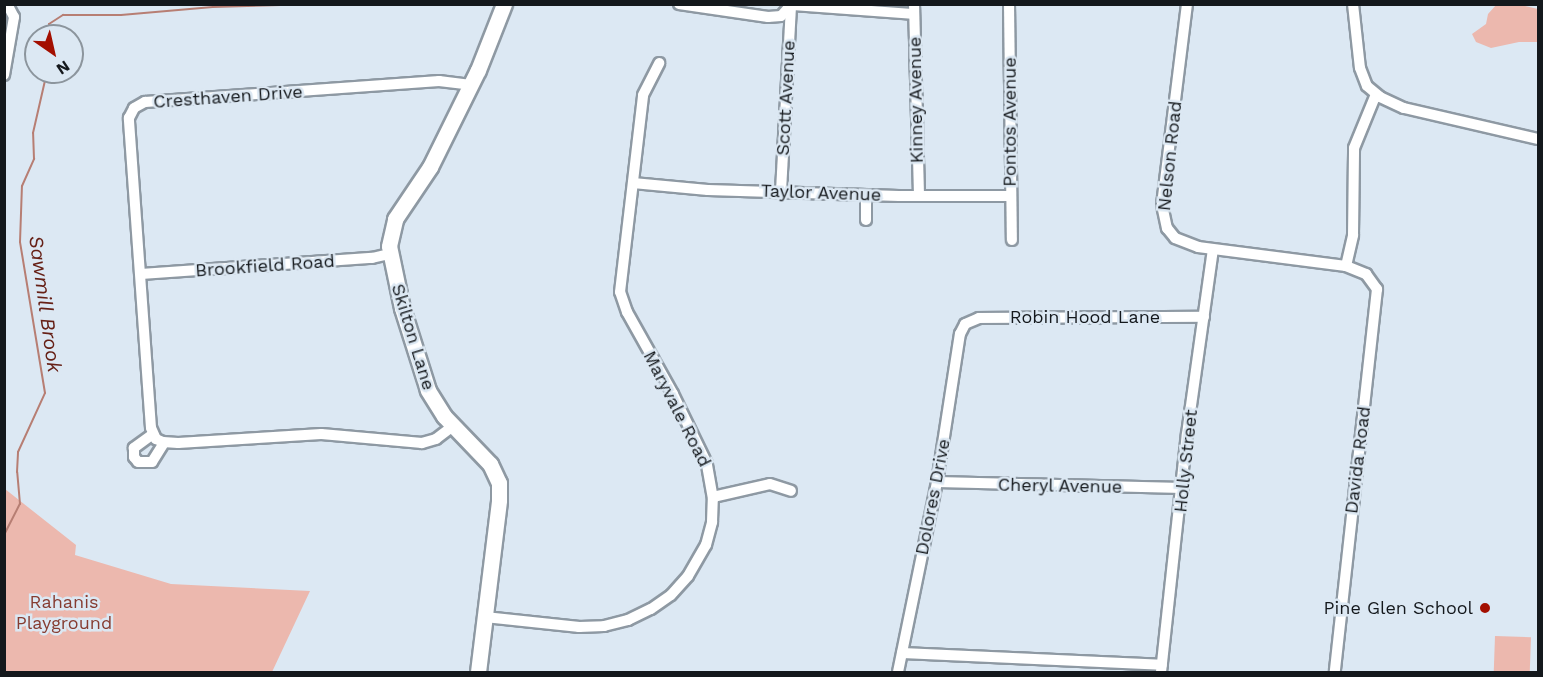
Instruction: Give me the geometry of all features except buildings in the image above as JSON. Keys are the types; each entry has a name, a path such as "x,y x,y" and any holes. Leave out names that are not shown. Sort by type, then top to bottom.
{"street":[{"name":"Skilton Lane","path":"478,672 500,487 490,464 434,403 424,383 389,254 389,238 394,222 430,167 471,85 504,4"},
{"path":"679,4 768,17 781,16 791,6 914,9"},
{"name":"Pontos Avenue","path":"1009,4 1012,240"},
{"name":"Nelson Road","path":"1187,4 1169,145 1163,215 1165,225 1175,238 1191,245 1214,250 1346,266"},
{"path":"1353,4 1360,68 1366,84 1376,94 1404,108 1539,139"},
{"name":"Scott Avenue","path":"781,191 791,6"},
{"path":"4,75 10,9"},
{"name":"Kinney Avenue","path":"914,9 919,196"},
{"name":"Maryvale Road","path":"485,616 592,627 617,623 646,612 671,595 695,566 709,534 713,497 710,476 702,453 621,297 620,273 643,94 659,63"},
{"name":"Cresthaven Drive","path":"153,434 129,118 137,105 145,102 439,81 471,85"},
{"path":"1346,266 1353,236 1353,155 1370,104 1376,94"},
{"name":"Taylor Avenue","path":"633,183 696,190 1010,196"},
{"path":"866,195 866,220"},
{"name":"Holly Street","path":"1161,669 1183,488 1187,434 1214,250"},
{"name":"Brookfield Road","path":"141,274 369,258 389,254"},
{"name":"Davida Road","path":"1335,672 1377,293 1368,276 1346,266"},
{"name":"Robin Hood Lane","path":"966,323 972,319 991,318 1204,317"},
{"name":"Dolores Drive","path":"898,672 937,483 960,334 966,323"},
{"path":"164,442 152,462 138,462 134,457 134,448 153,434 164,442 321,434 360,435 422,443 436,439 453,426"},
{"name":"Cheryl Avenue","path":"937,483 1183,488"},
{"path":"713,497 770,484 791,491"},
{"path":"902,653 1161,669"}],"green space":[{"path":"1497,4 1521,5 1538,9 1538,42 1519,42 1491,48 1476,42 1472,34 1486,24 1488,14"},
{"name":"Rahanis Playground","path":"5,489 76,545 75,555 171,584 310,591 272,672 5,672"},
{"path":"1495,636 1531,637 1530,672 1494,672"}],"waterway":[{"name":"Sawmill Brook","path":"49,24 63,15 121,15 213,7 316,4"},
{"name":"Sawmill Brook","path":"4,535 20,504 18,452 45,393 20,242 22,186 34,159 33,133 44,84"}],"place":[{"name":"Pine Glen School","path":"1485,608"}]}
